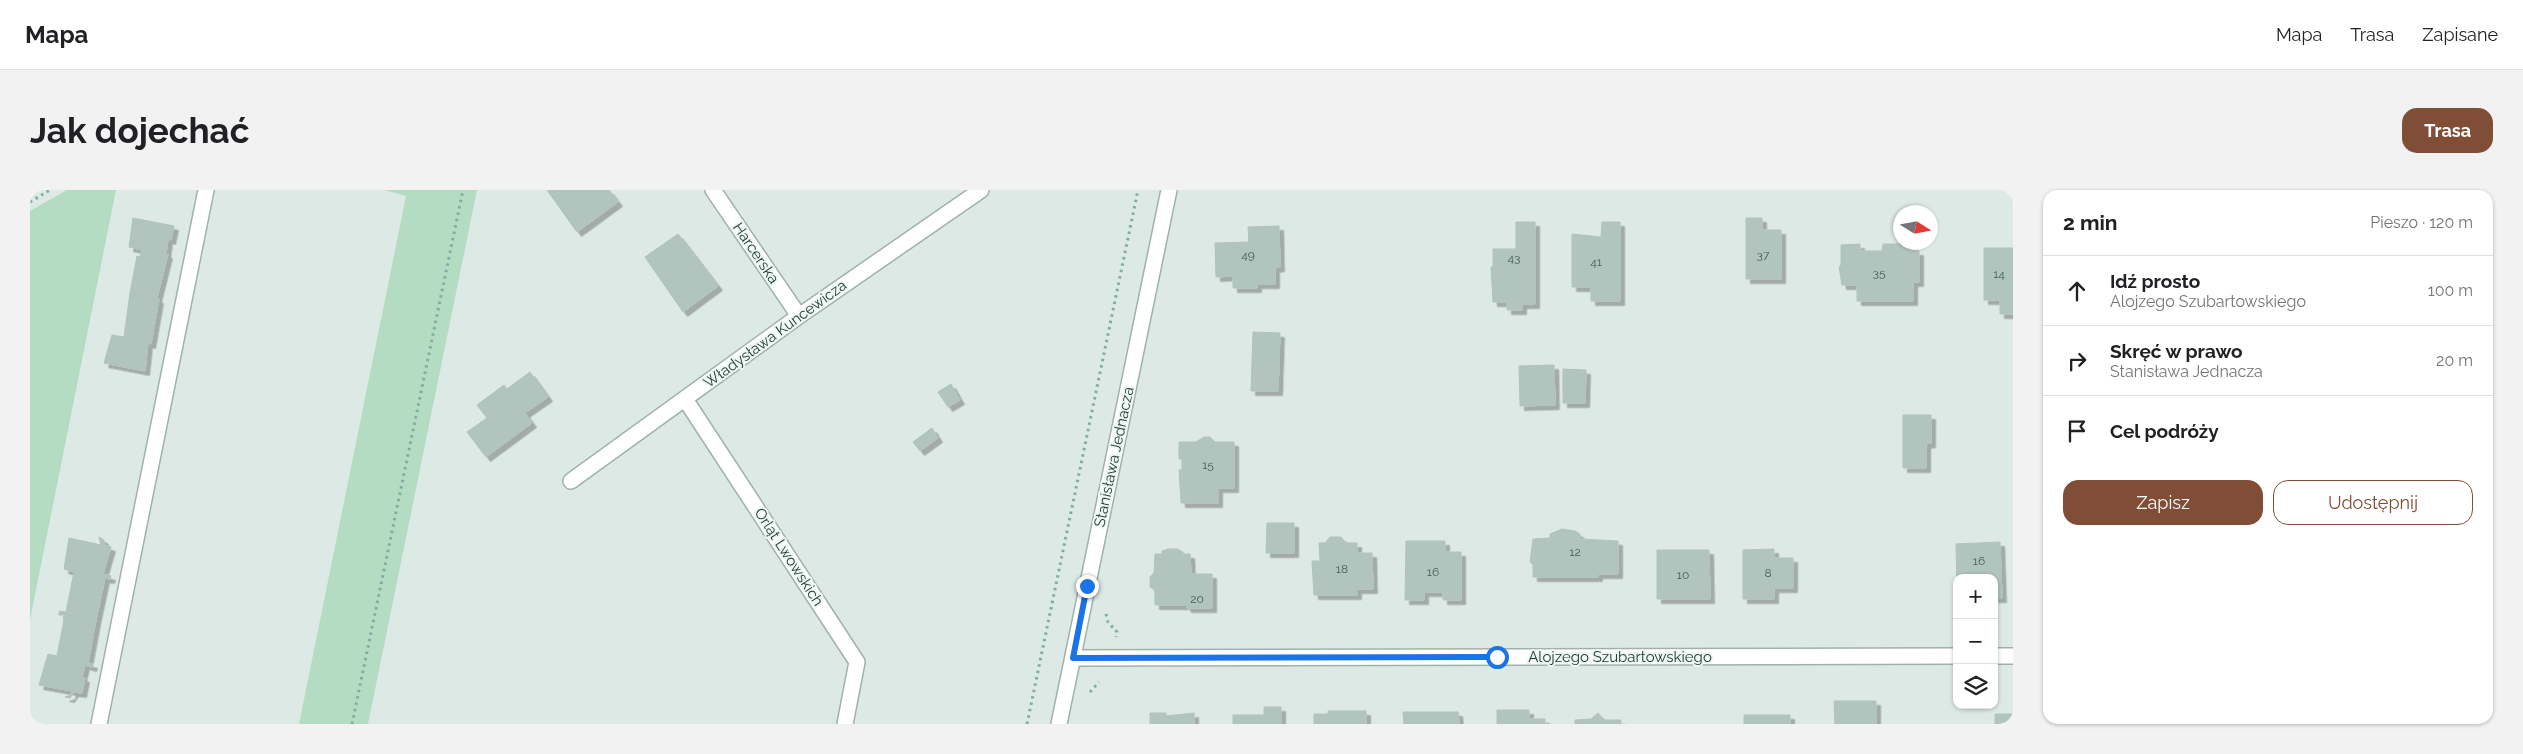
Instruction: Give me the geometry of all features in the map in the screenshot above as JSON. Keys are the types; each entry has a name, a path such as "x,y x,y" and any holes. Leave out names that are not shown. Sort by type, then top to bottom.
{"street":[{"path":"99,724 206,190"},
{"name":"Harcerska","path":"713,190 799,316"},
{"name":"Władysława Kuncewicza","path":"571,481 799,316 981,190"},
{"name":"Stanisława Jednacza","path":"1059,724 1169,190"},
{"name":"Orląt Lwowskich","path":"685,399 857,662 845,724"},
{"name":"Alojzego Szubartowskiego","path":"1073,658 1953,656"},
{"path":"1998,656 2013,656"}],"path":[{"path":"30,202 50,190"},
{"path":"352,724 463,190"},
{"path":"1027,724 1138,190"}],"green space":[{"path":"67,190 116,190 30,620 30,211"},
{"path":"384,190 477,190 368,724 299,724 406,196"}],"building":[{"path":"547,190 609,190 618,202 577,232"},
{"path":"133,218 174,226 171,240 168,239 166,254 168,254 157,298 130,293 137,256 140,257 142,250 129,247"},
{"path":"1746,218 1762,218 1762,230 1781,230 1781,279 1746,279"},
{"path":"1516,222 1535,222 1535,304 1522,304 1522,310 1507,310 1507,302 1493,302 1491,267 1493,267 1493,249 1516,249"},
{"path":"1602,222 1620,222 1620,301 1591,301 1591,287 1572,287 1572,234 1601,237"},
{"path":"1279,226 1280,267 1275,268 1275,284 1257,284 1257,288 1233,288 1233,276 1216,277 1215,243 1249,242 1248,227"},
{"path":"678,234 718,286 683,312 645,257"},
{"path":"1860,244 1860,251 1882,251 1883,244 1893,244 1893,250 1919,251 1919,282 1913,282 1913,301 1857,301 1857,285 1842,285 1839,267 1841,265 1841,245"},
{"path":"1984,248 2013,248 2013,314 2000,314 2000,300 1984,300"},
{"path":"130,293 159,299 151,344 148,343 145,371 104,363 112,335 124,337"},
{"path":"1253,332 1280,333 1278,391 1251,391"},
{"path":"1554,365 1555,405 1520,406 1519,366"},
{"path":"1563,369 1586,370 1585,403 1563,403"},
{"path":"530,372 548,397 525,413 532,423 486,457 467,432 487,418 477,405 504,385 507,389"},
{"path":"951,384 960,400 948,407 938,392"},
{"path":"1903,415 1931,415 1931,443 1926,444 1926,468 1903,468"},
{"path":"932,428 938,438 920,451 913,442"},
{"path":"1204,437 1210,437 1215,442 1234,442 1234,488 1218,488 1218,503 1181,503 1179,470 1182,470 1182,459 1179,459 1179,442 1196,442"},
{"path":"1267,523 1294,523 1294,553 1266,553"},
{"path":"1562,529 1575,531 1580,534 1580,539 1618,541 1618,574 1598,574 1598,577 1533,577 1533,565 1530,562 1533,539 1550,538 1550,534"},
{"path":"99,537 104,540 104,545 111,547 103,574 111,576 110,579 105,578 96,620 59,613 60,611 66,612 74,572 64,569 69,538 101,545"},
{"path":"1330,537 1341,537 1346,543 1357,543 1357,553 1372,553 1373,589 1357,589 1357,595 1314,595 1312,561 1320,561 1319,543 1325,543"},
{"path":"1406,541 1445,541 1445,552 1461,552 1461,600 1443,600 1443,592 1424,592 1424,600 1405,600"},
{"path":"2000,542 2002,598 1998,598 1998,574 1957,574 1956,544"},
{"path":"1177,549 1183,552 1183,554 1190,554 1191,574 1212,574 1212,608 1187,608 1186,605 1155,605 1155,590 1150,587 1150,577 1154,573 1155,554 1162,554 1162,551"},
{"path":"1774,549 1774,558 1793,558 1793,588 1774,588 1774,599 1743,599 1743,550"},
{"path":"1657,550 1709,550 1710,599 1657,599"},
{"path":"59,613 96,620 88,663 93,664 92,667 85,665 82,677 85,678 82,693 74,692 70,698 65,697 71,695 72,691 39,685 48,654 57,656 65,615 59,615"},
{"path":"1834,701 1876,701 1876,724 1835,724"},
{"path":"1264,707 1281,707 1281,724 1233,724 1233,715 1264,715"},
{"path":"1497,710 1529,710 1529,719 1545,719 1545,724 1497,724"},
{"path":"1328,711 1366,711 1366,724 1314,724 1314,714 1328,714"},
{"path":"1403,712 1458,712 1459,724 1404,724"},
{"path":"1150,713 1166,713 1166,716 1194,713 1194,724 1150,724"},
{"path":"1598,713 1604,720 1621,720 1621,724 1575,724 1575,720 1591,719"},
{"path":"1995,714 2013,714 2013,724 1995,724"},
{"path":"1744,715 1790,715 1790,724 1744,724"}],"route":[{"path":"1087,586 1073,658 1497,657"}]}
